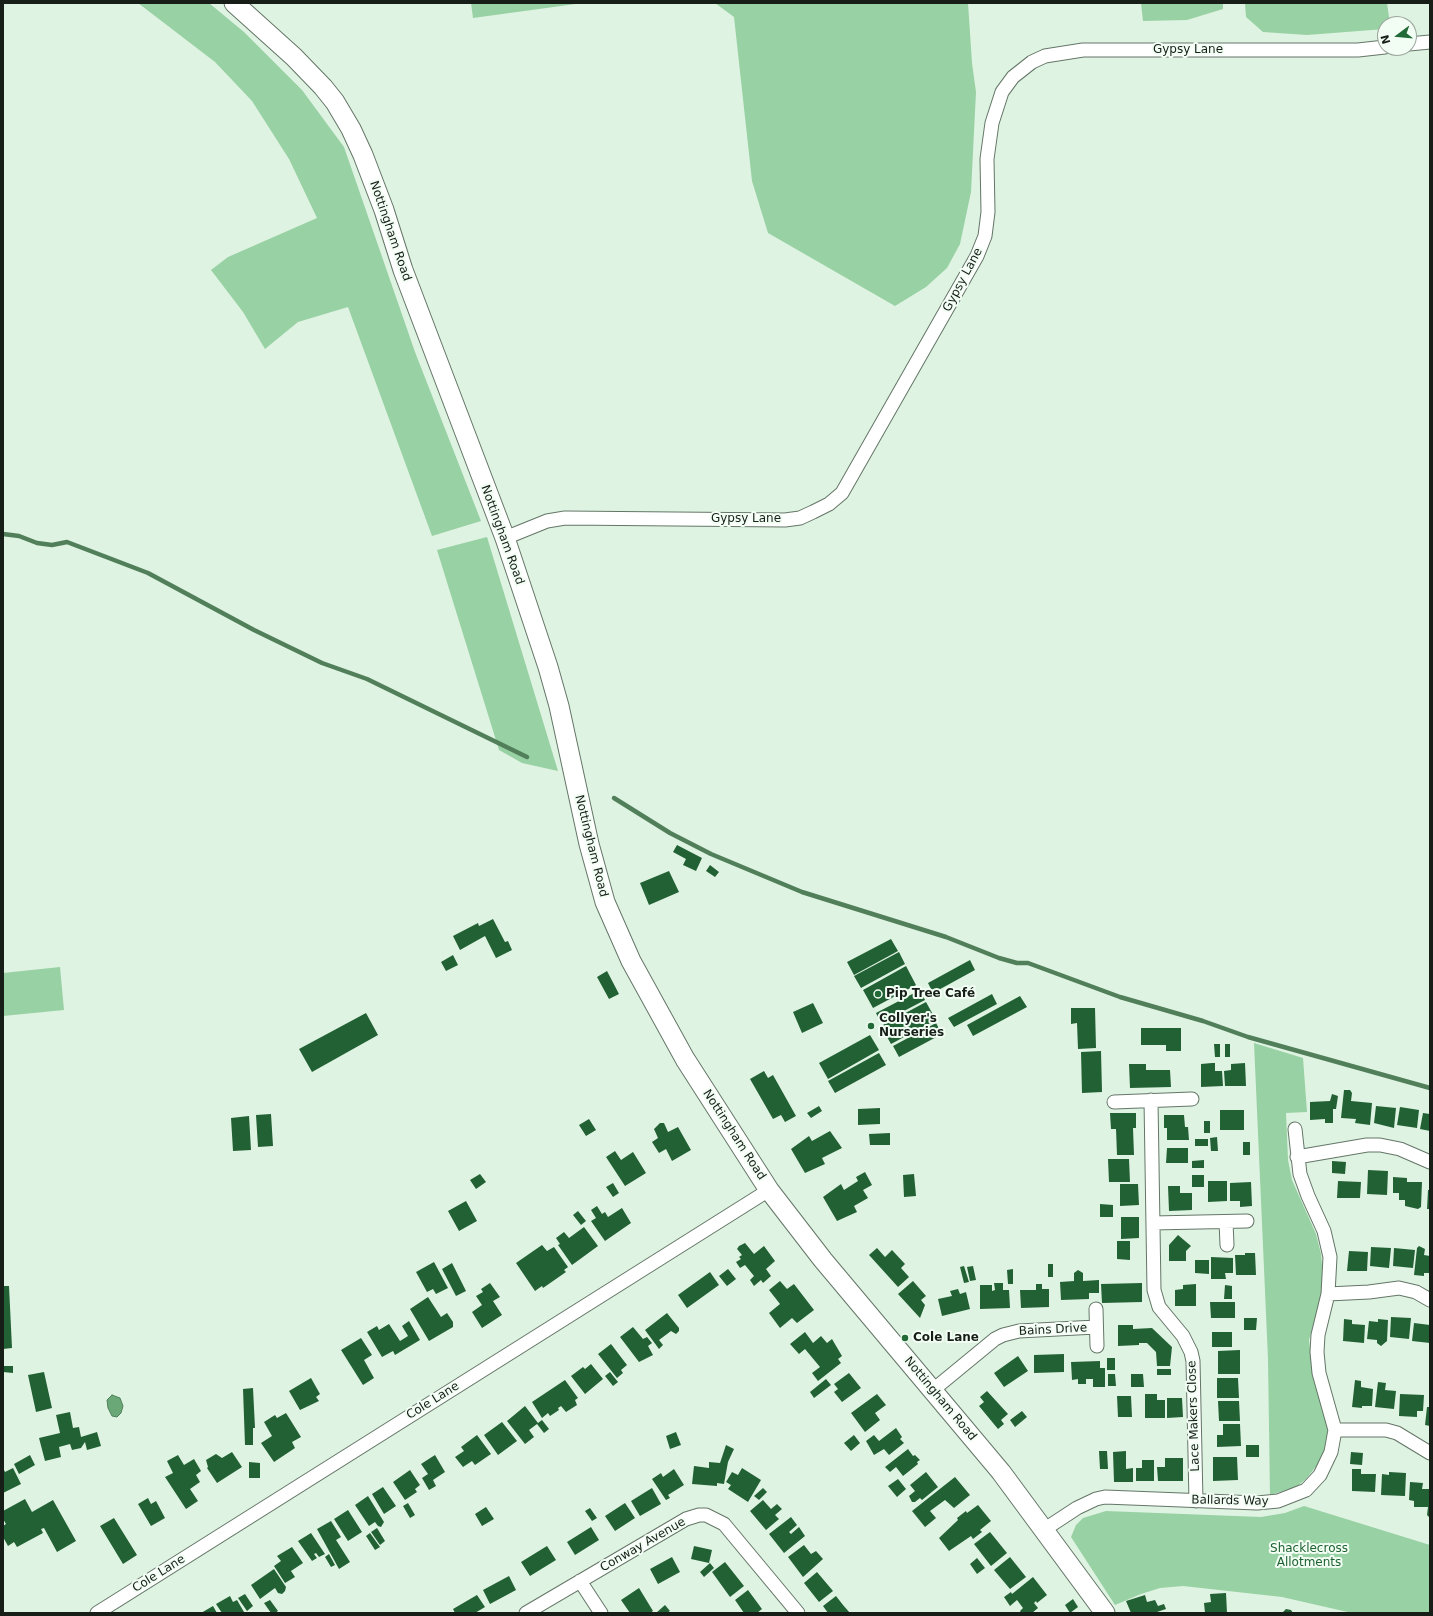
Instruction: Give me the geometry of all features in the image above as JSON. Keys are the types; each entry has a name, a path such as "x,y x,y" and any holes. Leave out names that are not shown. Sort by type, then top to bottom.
{"main road":[{"name":"Nottingham Road","path":"234,3 294,56 335,102 351,129 374,182 403,270 504,538 559,706 589,844 610,914 631,961 685,1059 769,1190 823,1260 1001,1472 1045,1529 1105,1613"}],"street":[{"path":"1417,43 1430,42"},
{"name":"Gypsy Lane","path":"504,538 547,521 565,518 785,520 800,518 813,512 828,504 842,493 977,256 984,236 988,212 988,159 992,123 1002,92 1017,74 1032,62 1045,56 1083,50 1358,50 1377,48"},
{"path":"1114,1102 1192,1099"},
{"name":"Lace Makers Close","path":"1151,1100 1154,1290 1156,1300 1160,1308 1188,1344 1193,1361 1196,1501"},
{"name":"Ballards Way","path":"1045,1529 1077,1508 1096,1499 1105,1497 1257,1503 1278,1501 1298,1494 1313,1484 1327,1463 1334,1440 1335,1430 1319,1373 1317,1352 1318,1336 1328,1294 1330,1257 1324,1231 1300,1174 1295,1129"},
{"path":"1297,1157 1367,1145 1380,1145 1400,1150 1430,1162"},
{"name":"Cole Lane","path":"97,1613 769,1190"},
{"path":"1226,1222 1227,1245"},
{"path":"1153,1223 1247,1222"},
{"path":"1328,1294 1369,1292 1399,1288 1416,1292 1430,1300"},
{"name":"Bains Drive","path":"1096,1309 1097,1346"},
{"name":"Bains Drive","path":"933,1390 995,1339 1003,1335 1019,1331 1096,1327"},
{"path":"1335,1430 1386,1430 1397,1433 1430,1452"},
{"name":"Conway Avenue","path":"526,1613 686,1519 693,1516 706,1515 724,1524 798,1613"},
{"path":"580,1581 601,1613"}],"green space":[{"path":"138,3 209,3 244,32 302,90 344,147 415,352 481,521 432,536 348,307 298,322 265,349 243,312 211,270 228,257 317,218 289,159 252,101 215,62"},
{"path":"471,3 583,3 473,18"},
{"path":"715,3 968,3 972,63 976,92 971,192 960,244 947,268 926,287 895,306 768,233 752,181 734,17"},
{"path":"1141,3 1223,3 1223,9 1187,20 1143,21"},
{"path":"1245,3 1387,3 1389,16 1377,16 1377,30 1307,35 1263,32 1246,17"},
{"path":"487,537 558,771 522,763 499,750 437,550"},
{"path":"60,967 64,1010 3,1016 3,973"},
{"path":"1254,1043 1303,1058 1307,1112 1286,1113 1288,1160 1292,1180 1316,1234 1321,1254 1323,1276 1321,1297 1309,1340 1313,1378 1328,1428 1326,1447 1323,1458 1306,1479 1296,1487 1270,1495 1268,1359"},
{"name":"Shacklecross Allotments","path":"1304,1506 1430,1545 1430,1613 1352,1613 1282,1597 1183,1586 1160,1588 1115,1605 1071,1537 1076,1525 1083,1518 1106,1511 1261,1517 1285,1513"}],"shaded area":[{"path":"112,1395 120,1398 123,1406 121,1413 117,1417 112,1416 108,1408 107,1400"}],"building":[{"path":"677,845 702,858 696,871 683,865 686,859 673,852"},
{"path":"710,865 719,872 715,877 706,871"},
{"path":"669,871 679,892 649,905 640,883"},
{"path":"493,919 505,942 508,941 512,950 496,958 485,936 460,950 453,936 478,923 479,926"},
{"path":"891,939 898,951 854,975 847,962"},
{"path":"899,952 905,964 861,988 854,976"},
{"path":"453,955 458,965 446,971 441,962"},
{"path":"970,960 975,970 933,993 928,983"},
{"path":"906,966 916,985 873,1008 863,990"},
{"path":"607,971 619,994 609,999 597,977"},
{"path":"920,990 925,1000 881,1023 876,1013"},
{"path":"992,994 997,1004 954,1027 948,1018"},
{"path":"1020,996 1027,1007 973,1036 967,1025"},
{"path":"926,1002 936,1020 891,1044 881,1026"},
{"path":"813,1003 823,1023 802,1033 793,1012"},
{"path":"1071,1008 1095,1008 1096,1048 1078,1049 1077,1023 1071,1024"},
{"path":"366,1013 378,1035 312,1072 299,1049"},
{"path":"936,1023 942,1034 899,1057 893,1046"},
{"path":"1141,1028 1181,1028 1181,1051 1166,1051 1166,1045 1141,1045"},
{"path":"870,1035 879,1050 828,1079 819,1063"},
{"path":"1214,1044 1220,1044 1220,1057 1215,1057"},
{"path":"1225,1044 1230,1044 1230,1057 1225,1057"},
{"path":"1101,1051 1102,1092 1082,1093 1081,1052"},
{"path":"879,1053 886,1065 835,1093 828,1081"},
{"path":"1215,1063 1215,1071 1222,1071 1223,1086 1201,1087 1201,1064"},
{"path":"1245,1063 1246,1086 1225,1086 1224,1071 1231,1070 1231,1064"},
{"path":"1129,1064 1146,1064 1146,1070 1170,1070 1171,1087 1130,1088"},
{"path":"764,1071 768,1078 773,1075 796,1116 785,1122 781,1115 773,1119 750,1079"},
{"path":"1344,1090 1350,1090 1352,1093 1351,1101 1372,1103 1370,1125 1355,1123 1356,1119 1341,1118"},
{"path":"1332,1094 1338,1096 1336,1109 1333,1109 1333,1123 1325,1123 1325,1119 1310,1120 1310,1102 1330,1101"},
{"path":"819,1106 822,1111 811,1118 807,1113"},
{"path":"1376,1106 1396,1108 1394,1128 1374,1123"},
{"path":"1400,1107 1419,1110 1417,1128 1397,1125"},
{"path":"880,1108 880,1124 858,1125 858,1109"},
{"path":"1220,1110 1244,1110 1244,1130 1220,1130"},
{"path":"1110,1113 1136,1113 1136,1128 1133,1128 1134,1155 1117,1155 1116,1129 1111,1129"},
{"path":"1423,1113 1430,1114 1430,1131 1420,1129"},
{"path":"271,1114 273,1146 258,1147 256,1115"},
{"path":"1164,1115 1184,1115 1185,1127 1188,1127 1189,1140 1167,1140 1167,1128 1164,1128"},
{"path":"249,1116 251,1150 233,1151 231,1118"},
{"path":"589,1119 596,1130 586,1136 579,1125"},
{"path":"1204,1121 1210,1121 1210,1133 1204,1133"},
{"path":"660,1123 664,1123 668,1132 678,1127 691,1150 672,1161 666,1149 659,1153 652,1142 658,1138 654,1129"},
{"path":"830,1131 842,1148 822,1158 825,1164 805,1173 791,1149 809,1136 812,1141"},
{"path":"890,1133 890,1145 870,1145 869,1134"},
{"path":"1217,1137 1218,1151 1211,1151 1210,1138"},
{"path":"1195,1139 1208,1139 1208,1146 1195,1146"},
{"path":"1243,1142 1250,1142 1250,1155 1243,1155"},
{"path":"1167,1148 1188,1148 1188,1163 1166,1163"},
{"path":"615,1151 621,1160 633,1152 646,1173 625,1186 606,1157"},
{"path":"1108,1159 1129,1159 1130,1182 1109,1182"},
{"path":"1204,1160 1204,1168 1192,1168 1192,1161"},
{"path":"1332,1161 1346,1162 1345,1174 1332,1173"},
{"path":"1368,1170 1388,1171 1387,1195 1367,1194"},
{"path":"865,1172 872,1185 863,1190 868,1198 854,1206 857,1212 837,1221 823,1197 841,1184 844,1190 858,1181 856,1177"},
{"path":"480,1174 486,1182 476,1189 470,1180"},
{"path":"914,1174 916,1196 904,1197 903,1175"},
{"path":"1192,1175 1204,1175 1204,1187 1192,1187"},
{"path":"1393,1177 1407,1178 1407,1182 1422,1182 1421,1207 1418,1209 1405,1206 1405,1200 1399,1200 1399,1193 1393,1193"},
{"path":"1208,1181 1227,1181 1227,1201 1208,1202"},
{"path":"1338,1181 1361,1182 1360,1198 1337,1198"},
{"path":"1251,1182 1252,1206 1240,1207 1240,1201 1230,1201 1230,1183"},
{"path":"613,1183 619,1193 613,1197 606,1187"},
{"path":"1120,1184 1138,1184 1139,1205 1120,1206"},
{"path":"1168,1186 1180,1186 1180,1193 1192,1193 1192,1210 1169,1211"},
{"path":"1428,1190 1430,1190 1430,1209 1427,1209"},
{"path":"466,1201 477,1221 459,1231 448,1211"},
{"path":"1100,1204 1113,1205 1113,1217 1100,1217"},
{"path":"597,1206 602,1214 605,1212 608,1217 622,1208 631,1223 605,1241 591,1221 596,1218 591,1210"},
{"path":"578,1211 586,1221 581,1225 573,1215"},
{"path":"1121,1217 1139,1217 1139,1238 1121,1239"},
{"path":"584,1227 598,1246 572,1265 558,1245 560,1244 556,1238 564,1232 569,1238"},
{"path":"1178,1235 1191,1246 1186,1251 1186,1261 1169,1261 1169,1245"},
{"path":"1117,1241 1130,1241 1130,1260 1117,1259"},
{"path":"745,1243 754,1254 764,1246 775,1261 766,1269 771,1276 763,1283 761,1280 754,1286 750,1280 754,1276 745,1265 740,1268 736,1262 741,1259 739,1257 742,1255 737,1249"},
{"path":"542,1245 547,1251 554,1247 568,1267 564,1270 566,1272 543,1288 542,1286 535,1291 516,1263"},
{"path":"1419,1246 1425,1249 1424,1255 1430,1256 1430,1273 1424,1273 1424,1276 1414,1275 1417,1248"},
{"path":"1371,1247 1391,1248 1389,1268 1370,1266"},
{"path":"877,1248 885,1257 892,1250 905,1264 901,1268 909,1277 898,1287 869,1255"},
{"path":"1394,1248 1415,1250 1413,1268 1393,1266"},
{"path":"1349,1251 1368,1252 1367,1271 1347,1271"},
{"path":"1245,1253 1255,1253 1256,1275 1236,1275 1235,1255 1245,1255"},
{"path":"1211,1257 1233,1258 1233,1273 1225,1273 1226,1279 1211,1279"},
{"path":"1195,1260 1209,1260 1209,1274 1195,1273"},
{"path":"434,1262 448,1288 436,1294 433,1289 427,1292 416,1272"},
{"path":"452,1263 466,1291 456,1296 442,1269"},
{"path":"1048,1264 1053,1264 1053,1277 1048,1277"},
{"path":"964,1266 969,1282 964,1283 960,1267"},
{"path":"973,1266 976,1280 970,1281 967,1267"},
{"path":"728,1269 736,1279 727,1286 719,1276"},
{"path":"1013,1269 1013,1284 1008,1284 1007,1270"},
{"path":"1078,1270 1083,1273 1083,1281 1099,1280 1099,1293 1089,1293 1089,1299 1061,1300 1060,1282 1074,1281 1074,1273"},
{"path":"710,1272 719,1285 687,1308 678,1295"},
{"path":"780,1281 787,1289 794,1284 814,1310 797,1323 792,1318 780,1328 769,1313 780,1304 769,1290"},
{"path":"913,1281 926,1296 921,1300 925,1305 920,1318 898,1294"},
{"path":"490,1283 500,1297 493,1301 502,1315 482,1328 472,1312 482,1305 476,1296 483,1292 481,1289"},
{"path":"994,1283 1003,1283 1003,1290 1009,1290 1010,1308 980,1309 980,1285 992,1285 992,1291 995,1290"},
{"path":"1142,1283 1142,1302 1102,1303 1101,1284"},
{"path":"1036,1284 1042,1284 1042,1289 1049,1289 1049,1307 1021,1308 1020,1290 1036,1290"},
{"path":"1196,1284 1196,1306 1175,1306 1175,1290 1183,1289 1183,1285"},
{"path":"1225,1285 1232,1286 1232,1299 1224,1299"},
{"path":"3,1286 9,1286 12,1348 3,1349"},
{"path":"958,1289 960,1294 966,1292 970,1309 942,1316 938,1299 952,1296 950,1291"},
{"path":"428,1297 441,1317 447,1313 453,1322 453,1327 429,1341 410,1309"},
{"path":"1210,1302 1235,1302 1235,1318 1211,1318"},
{"path":"667,1313 679,1328 679,1331 676,1334 671,1331 659,1340 663,1345 659,1349 645,1330"},
{"path":"1391,1317 1411,1318 1409,1339 1390,1337"},
{"path":"1244,1318 1257,1318 1256,1330 1244,1330"},
{"path":"1344,1319 1352,1320 1352,1324 1365,1325 1364,1343 1343,1341"},
{"path":"1378,1319 1388,1320 1387,1341 1381,1346 1377,1343 1377,1340 1367,1339 1369,1321 1378,1322"},
{"path":"409,1321 420,1340 395,1355 393,1351 382,1357 367,1332 377,1326 379,1330 389,1324 400,1341 408,1336 402,1326"},
{"path":"1414,1323 1430,1325 1430,1343 1412,1341"},
{"path":"1118,1325 1133,1325 1133,1329 1152,1328 1172,1347 1170,1366 1157,1366 1156,1352 1147,1343 1118,1346"},
{"path":"633,1327 643,1339 647,1337 652,1343 648,1346 653,1355 639,1362 620,1337"},
{"path":"805,1332 813,1343 821,1336 827,1343 832,1339 842,1356 838,1359 841,1363 818,1381 812,1373 820,1367 805,1349 799,1354 790,1344"},
{"path":"1212,1332 1232,1332 1232,1347 1212,1347"},
{"path":"361,1338 372,1355 364,1360 374,1378 363,1385 341,1350"},
{"path":"611,1344 627,1365 621,1370 623,1373 617,1378 598,1354"},
{"path":"1240,1350 1240,1374 1218,1374 1218,1351"},
{"path":"1064,1354 1064,1372 1034,1373 1034,1355"},
{"path":"1018,1356 1028,1371 1004,1387 994,1373"},
{"path":"1107,1358 1115,1358 1115,1370 1107,1370"},
{"path":"1100,1361 1100,1368 1105,1368 1105,1387 1093,1387 1093,1379 1086,1379 1086,1384 1078,1384 1078,1379 1072,1380 1071,1362"},
{"path":"591,1364 603,1379 585,1394 571,1376 583,1367 585,1369"},
{"path":"3,1366 13,1366 13,1373 3,1372"},
{"path":"1157,1369 1171,1369 1171,1375 1157,1375"},
{"path":"44,1372 52,1408 36,1412 28,1375"},
{"path":"610,1372 618,1382 613,1386 605,1376"},
{"path":"849,1373 861,1388 842,1402 834,1392 838,1389 834,1384"},
{"path":"1108,1374 1115,1374 1116,1386 1108,1386"},
{"path":"1131,1374 1143,1374 1144,1387 1131,1387"},
{"path":"311,1378 320,1394 316,1397 319,1401 300,1410 289,1391"},
{"path":"1217,1378 1238,1378 1239,1398 1217,1398"},
{"path":"826,1379 831,1385 814,1398 810,1392"},
{"path":"565,1380 578,1398 575,1400 577,1405 566,1412 561,1406 558,1408 559,1410 550,1416 548,1413 542,1418 532,1402"},
{"path":"1355,1380 1361,1381 1361,1387 1373,1389 1372,1406 1362,1406 1362,1408 1352,1407"},
{"path":"1378,1382 1386,1383 1385,1390 1396,1391 1394,1409 1375,1407"},
{"path":"253,1388 255,1428 253,1428 253,1445 245,1445 243,1389"},
{"path":"987,1391 1008,1414 1001,1420 1004,1424 998,1429 979,1406 984,1402 980,1397"},
{"path":"877,1394 886,1405 875,1413 880,1420 865,1432 851,1413"},
{"path":"1145,1394 1157,1394 1157,1400 1165,1400 1165,1418 1145,1418"},
{"path":"1400,1394 1424,1395 1423,1411 1417,1411 1417,1417 1399,1416"},
{"path":"1117,1396 1131,1396 1132,1417 1118,1417"},
{"path":"1167,1398 1182,1398 1183,1417 1167,1418"},
{"path":"1218,1401 1239,1401 1240,1421 1219,1421"},
{"path":"525,1406 538,1423 542,1420 549,1429 544,1433 537,1424 529,1430 534,1437 525,1444 507,1421"},
{"path":"1427,1407 1430,1407 1430,1426 1425,1425"},
{"path":"1022,1411 1027,1417 1015,1427 1010,1420"},
{"path":"70,1412 73,1428 79,1427 81,1437 97,1432 101,1446 87,1450 85,1442 81,1448 72,1450 70,1444 59,1447 61,1457 45,1461 39,1438 60,1433 56,1415"},
{"path":"286,1413 301,1437 292,1442 295,1448 274,1462 261,1443 272,1436 264,1422 275,1415 277,1418"},
{"path":"502,1422 517,1441 498,1455 484,1435"},
{"path":"1223,1424 1240,1424 1241,1446 1217,1447 1217,1435 1223,1435"},
{"path":"896,1428 902,1437 900,1439 904,1443 889,1455 884,1449 874,1455 866,1441 874,1435 879,1441"},
{"path":"676,1432 681,1445 670,1449 666,1436"},
{"path":"477,1435 491,1454 475,1465 472,1461 463,1467 455,1457 464,1451 461,1447"},
{"path":"854,1435 860,1443 851,1451 844,1443"},
{"path":"726,1445 734,1449 728,1462 724,1484 717,1483 717,1486 692,1484 694,1466 709,1468 709,1462 720,1463"},
{"path":"1246,1445 1259,1445 1259,1457 1246,1457"},
{"path":"908,1449 913,1456 915,1455 920,1460 917,1462 918,1464 903,1476 896,1467 890,1472 885,1467"},
{"path":"1099,1451 1107,1451 1108,1469 1100,1469"},
{"path":"1126,1451 1126,1469 1133,1468 1133,1482 1114,1482 1113,1452"},
{"path":"232,1452 242,1467 217,1483 207,1468 206,1460 216,1454 222,1458"},
{"path":"1351,1452 1363,1453 1362,1465 1350,1464"},
{"path":"30,1455 35,1465 19,1474 14,1464"},
{"path":"178,1455 184,1465 194,1459 201,1471 196,1475 200,1482 190,1489 198,1501 186,1509 165,1477 173,1473 167,1461"},
{"path":"435,1455 445,1472 433,1480 436,1486 429,1490 422,1478 428,1474 421,1464"},
{"path":"1213,1457 1237,1457 1238,1480 1213,1481"},
{"path":"1165,1458 1183,1458 1183,1481 1158,1481 1157,1467 1165,1467"},
{"path":"1142,1460 1154,1460 1154,1481 1136,1481 1136,1468 1142,1468"},
{"path":"249,1462 260,1463 260,1478 249,1478"},
{"path":"3,1468 5,1472 13,1468 21,1484 3,1493"},
{"path":"742,1468 761,1480 748,1502 728,1489 731,1485 726,1482 732,1472 738,1475"},
{"path":"674,1469 684,1485 668,1495 670,1498 666,1500 652,1479 661,1473 663,1477"},
{"path":"1352,1469 1361,1469 1361,1474 1376,1474 1375,1492 1352,1491"},
{"path":"410,1470 420,1485 415,1489 417,1492 405,1500 393,1482"},
{"path":"926,1472 938,1487 922,1500 920,1498 915,1502 912,1502 909,1496 915,1491 910,1485"},
{"path":"1389,1472 1406,1473 1405,1496 1381,1495 1382,1474 1389,1475"},
{"path":"955,1477 970,1495 954,1508 945,1500 930,1511 936,1518 925,1527 912,1511"},
{"path":"898,1479 906,1489 897,1497 888,1486"},
{"path":"1410,1482 1423,1483 1422,1489 1430,1489 1430,1518 1427,1515 1428,1507 1414,1507 1414,1501 1409,1500"},
{"path":"383,1487 396,1506 384,1514 372,1494"},
{"path":"652,1488 661,1504 640,1516 631,1501"},
{"path":"763,1488 767,1492 759,1500 754,1496"},
{"path":"368,1496 384,1522 381,1527 375,1522 369,1526 355,1505"},
{"path":"148,1498 151,1504 156,1501 165,1518 151,1526 138,1504"},
{"path":"25,1499 32,1512 53,1500 76,1541 57,1552 44,1528 41,1529 43,1533 17,1547 14,1542 8,1546 3,1537 3,1526 6,1524 3,1519 3,1511"},
{"path":"763,1500 771,1509 777,1504 782,1509 775,1515 779,1519 766,1530 750,1511"},
{"path":"408,1503 415,1515 410,1518 403,1506"},
{"path":"625,1503 635,1518 615,1531 605,1516"},
{"path":"978,1505 991,1521 980,1530 982,1532 973,1539 971,1536 949,1551 939,1538 958,1520 957,1518 966,1511 967,1513"},
{"path":"486,1507 494,1519 482,1526 475,1514"},
{"path":"590,1508 597,1518 592,1521 585,1511"},
{"path":"348,1510 362,1532 348,1541 334,1519"},
{"path":"791,1517 797,1525 789,1532 791,1534 799,1527 805,1536 784,1553 769,1534"},
{"path":"114,1518 137,1555 123,1564 100,1526"},
{"path":"331,1521 341,1537 336,1540 350,1562 339,1569 317,1529"},
{"path":"591,1527 599,1540 575,1555 567,1542"},
{"path":"377,1528 385,1541 380,1545 371,1532"},
{"path":"990,1532 1007,1553 991,1566 974,1544"},
{"path":"311,1533 325,1554 319,1557 316,1553 314,1554 317,1558 312,1561 298,1541"},
{"path":"370,1533 380,1547 375,1550 366,1536"},
{"path":"804,1545 811,1554 816,1551 823,1559 803,1577 788,1557"},
{"path":"547,1546 556,1560 530,1576 521,1562"},
{"path":"694,1546 712,1550 709,1563 691,1559"},
{"path":"292,1547 303,1563 291,1571 295,1577 285,1583 274,1566 281,1561 277,1556"},
{"path":"329,1554 335,1565 331,1567 325,1557"},
{"path":"672,1557 680,1572 658,1584 650,1569"},
{"path":"1010,1557 1026,1577 1010,1589 994,1570"},
{"path":"977,1558 985,1568 977,1574 970,1564"},
{"path":"725,1562 744,1586 730,1597 712,1572"},
{"path":"710,1563 714,1568 704,1577 700,1572"},
{"path":"274,1569 286,1587 285,1591 282,1594 278,1593 275,1588 260,1599 251,1585"},
{"path":"817,1572 833,1591 819,1602 804,1583"},
{"path":"509,1576 516,1590 490,1604 483,1590"},
{"path":"1033,1577 1047,1595 1037,1603 1036,1601 1034,1603 1038,1608 1032,1613 1021,1613 1020,1611 1023,1608 1017,1600 1010,1606 1004,1597 1011,1592 1012,1594"},
{"path":"639,1588 653,1611 650,1613 630,1613 621,1600"},
{"path":"748,1590 762,1609 757,1613 744,1613 735,1600"},
{"path":"1226,1593 1227,1613 1205,1613 1204,1603 1211,1602 1210,1594"},
{"path":"245,1594 253,1606 247,1611 238,1598"},
{"path":"477,1595 485,1607 475,1613 455,1613 453,1609"},
{"path":"1145,1595 1147,1602 1155,1600 1158,1606 1164,1604 1166,1609 1154,1613 1131,1613 1126,1601"},
{"path":"230,1596 233,1602 237,1600 244,1612 222,1613 216,1604"},
{"path":"836,1596 850,1613 828,1613 823,1606"},
{"path":"1073,1599 1078,1607 1070,1613 1065,1605"},
{"path":"270,1600 278,1611 275,1613 271,1613 264,1603"},
{"path":"665,1605 670,1611 667,1613 656,1613"},
{"path":"213,1606 217,1613 201,1613"},
{"path":"1286,1609 1291,1610 1293,1613 1282,1613"}],"waterway":[{"path":"3,534 19,536 37,543 52,545 67,542 148,573 254,630 322,663 367,679 527,757"},
{"path":"614,798 670,833 711,854 802,892 946,937 999,958 1017,963 1028,963 1120,997 1203,1021 1248,1037 1430,1088"}],"place":[{"name":"Pip Tree Café","path":"878,994"},
{"name":"Collyer's Nurseries","path":"871,1026"},
{"name":"Cole Lane","path":"905,1338"}]}
